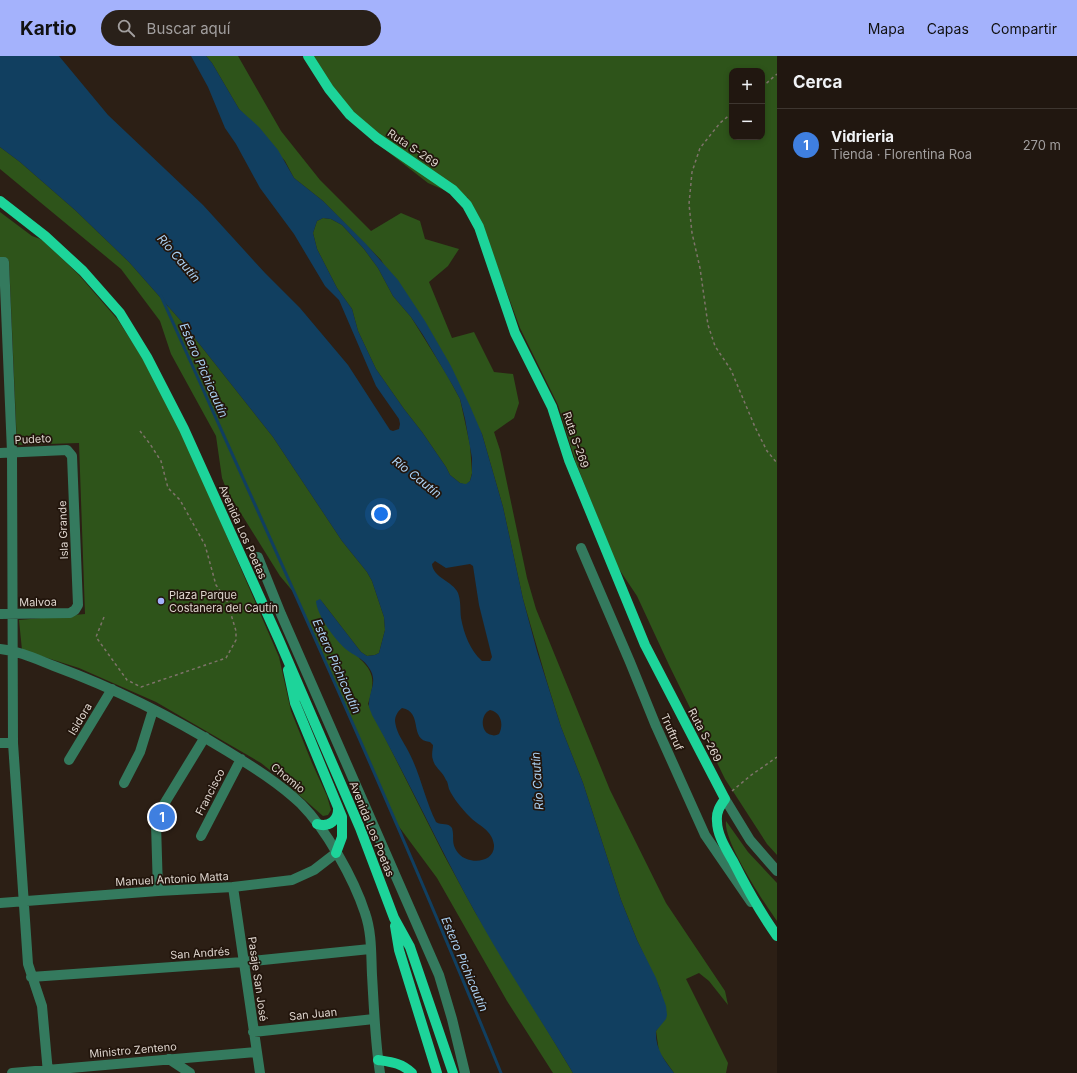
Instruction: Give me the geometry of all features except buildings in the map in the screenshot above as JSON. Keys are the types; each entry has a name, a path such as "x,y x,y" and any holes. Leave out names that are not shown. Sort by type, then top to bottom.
{"main road":[{"name":"Ruta S-269","path":"308,56 328,89 350,115 377,138 454,190 472,213 479,228 515,334 552,407 569,460 645,645 725,799"},
{"name":"Avenida Los Poetas","path":"0,202 45,236 83,271 120,313 147,357 184,429 286,656 360,828 394,918 410,947 453,1073"},
{"path":"286,656 289,680 295,703 342,817 340,845 336,853"},
{"name":"Truftruf","path":"725,799 717,812 716,822 718,832 761,914 777,936"},
{"path":"317,824 325,826 332,823 338,816 338,807"},
{"name":"Avenida Los Poetas","path":"394,918 399,950 437,1073"},
{"path":"428,1001 460,1073"},
{"path":"428,1047 433,1073"},
{"path":"378,1060 396,1062 412,1073"}],"street":[{"path":"2,262 12,452 13,743 28,964 31,977 42,1006 47,1072"},
{"name":"Pudeto","path":"0,453 66,450"},
{"name":"Isla Grande","path":"66,450 72,456 78,605 75,610"},
{"name":"Truftruf","path":"581,548 656,726 705,835 742,890 761,914"},
{"path":"258,557 281,614 439,975 452,1019 465,1073"},
{"name":"Malvoa","path":"0,614 70,613 75,610"},
{"name":"Chomio","path":"0,649 12,650 81,675 153,710 205,737 263,773 302,805 317,824 336,853 358,895 370,930 374,1019 380,1073"},
{"name":"Isidora","path":"69,760 112,689"},
{"path":"124,783 140,752 153,710"},
{"path":"158,891 156,824 158,814 205,737"},
{"path":"0,743 13,743"},
{"name":"Francisco","path":"201,836 241,759"},
{"name":"Ruta S-269","path":"725,799 750,840 777,871"},
{"name":"Manuel Antonio Matta","path":"0,902 233,887 292,880 314,870 336,853"},
{"name":"Pasaje San José","path":"233,887 260,1073"},
{"name":"San Andrés","path":"31,977 243,962 370,949"},
{"name":"San Juan","path":"253,1032 374,1019"},
{"name":"Ministro Zenteno","path":"12,1073 113,1068 169,1059 256,1052"},
{"path":"169,1059 190,1073"}],"path":[{"path":"765,84 777,74"},
{"path":"729,116 720,123 700,148 692,172 689,204 692,233 700,268 708,325 715,346 731,370 755,427 767,451 777,463"},
{"path":"104,617 96,637 127,680 141,687 226,658 236,640 236,631 227,601 216,585 205,545 180,500 168,488 161,461 140,431"},
{"path":"725,799 733,790 750,776 777,757"}],"green space":[{"path":"206,56 238,56 281,131 320,180 371,231 401,213 420,221 425,239 459,249 448,266 429,282 452,338 474,332 494,372 513,374 519,403 514,418 494,432 500,450 527,578 536,609 610,790 666,903 725,991 728,1005 709,981 699,973 686,979 728,1063 726,1073 674,1073 659,1052 656,1031 658,1028 661,991 637,940 621,900 583,783 561,727 523,599 503,507 482,434 381,260 323,201 294,178 285,161 239,109 212,63"},
{"path":"304,56 777,56 777,855 767,844 725,779 637,596 617,566 576,463 558,405 520,328 478,215 467,197 460,197 428,183 383,148 338,104"},
{"path":"0,147 20,162 75,210 129,262 182,322 273,437 342,541 367,572 372,581 384,617 385,630 379,653 367,656 361,652 320,599 360,659 369,669 372,680 372,691 368,704 444,855 475,912 573,1073 553,1073 507,1001 437,878 397,824 295,594 280,576 227,491 222,478 216,436 171,354 160,321 121,269 0,169"},
{"path":"0,212 32,236 43,240 79,275 118,320 143,359 174,414 279,657 291,711 327,796 331,810 328,815 323,816 261,763 156,702 79,668 22,650 19,620 85,614 79,443 17,445 9,260 0,260"},
{"path":"323,218 331,219 342,225 364,249 378,268 393,296 411,317 460,399 470,445 472,473 470,481 466,485 460,483 450,475 422,432 376,369 358,331 352,309 337,288 317,249 313,233 317,221"},
{"path":"726,821 748,852 777,883 777,921 754,887 737,857 727,830"}],"water":[{"name":"Río Cautín","path":"0,56 59,56 108,115 203,205 265,273 300,308 348,365 390,430 393,431 399,429 399,419 376,386 339,300 325,286 294,234 260,188 236,144 225,128 208,87 191,56 206,56 212,63 239,109 259,127 278,150 294,178 323,201 366,244 398,280 425,321 451,366 482,434 503,507 523,599 537,651 561,727 583,783 621,900 637,940 656,978 666,1006 666,1019 656,1031 656,1037 661,1054 674,1073 573,1073 498,953 372,715 369,708 373,684 373,675 371,670 363,660 347,650 338,641 323,621 317,607 316,601 320,599 361,652 367,656 379,653 385,630 384,617 372,581 367,572 342,541 273,437 182,322 129,262 75,210 20,162 0,147","holes":["323,218 331,219 342,225 364,249 378,268 393,296 411,317 423,335 453,386 460,399 472,458 472,474 470,481 466,484 460,483 450,475 422,432 376,369 358,331 352,309 337,288 317,249 313,233 317,221","435,561 446,568 470,564 473,566 479,605 492,657 490,661 482,661 471,647 462,624 460,599 458,593 452,585 436,573 432,564","402,708 409,711 413,715 419,736 423,740 430,742 433,745 432,756 434,763 445,777 455,800 469,816 491,835 494,845 493,851 486,859 475,861 463,858 456,850 452,828 449,825 436,822 428,804 415,765 396,728 395,721 397,714","490,710 494,711 499,716 501,723 499,734 488,734 483,728 483,719"]}],"waterway":[{"name":"Estero Pichicautín","path":"161,296 292,586 377,780 461,975 501,1073"}],"place":[{"name":"Plaza Parque Costanera del Cautín","path":"161,601"},
{"name":"Vidrieria","path":"162,817"}]}
